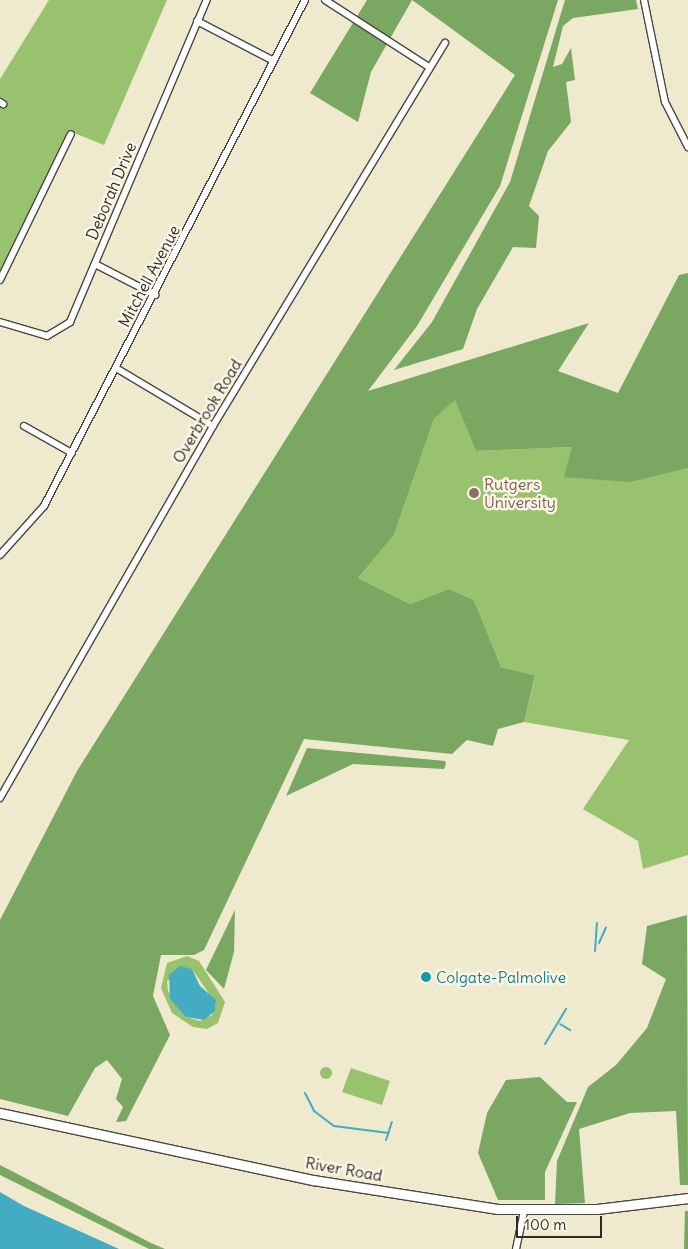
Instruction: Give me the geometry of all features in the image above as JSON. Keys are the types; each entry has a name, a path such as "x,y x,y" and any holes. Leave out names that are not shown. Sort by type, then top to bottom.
{"main road":[{"name":"River Road","path":"0,1113 313,1180 524,1210 597,1208 688,1198"}],"street":[{"name":"Deborah Drive","path":"0,322 38,336 54,334 70,322 207,0"},
{"name":"Mitchell Avenue","path":"0,555 44,506 155,294 272,60 305,0"},
{"path":"325,0 429,67"},
{"path":"644,0 665,102 688,147"},
{"path":"197,21 272,60"},
{"name":"Overbrook Road","path":"0,798 213,426 445,43"},
{"path":"0,280 71,134"},
{"path":"95,264 155,294"},
{"path":"116,368 213,426"},
{"path":"24,426 72,453"},
{"path":"516,1249 524,1210"}],"green space":[{"path":"49,0 167,0 104,145 74,133 0,283 0,79"},
{"path":"367,0 412,0 371,72 358,122 310,93"},
{"path":"412,0 558,0 500,186 417,326 368,391 589,323 558,371 618,393 679,275 688,273 688,468 630,482 564,477 572,447 476,451 455,400 434,419 394,535 358,578 410,604 449,589 474,600 501,667 535,676 524,722 498,729 493,746 467,740 452,754 304,739 204,950 194,955 161,955 153,996 170,1035 126,1121 116,1122 123,1107 116,1099 122,1079 107,1060 95,1068 68,1116 0,1099 0,920 77,771 515,75"},
{"path":"565,0 636,0 638,9 573,18 563,26 553,67 562,64 571,48 575,80 566,82 571,122 548,151 529,206 539,216 536,248 513,247 477,309 463,349 394,370 432,322 510,182"},
{"path":"455,399 476,451 573,447 565,477 688,468 688,855 643,869 638,841 583,809 629,740 524,722 535,677 501,667 474,600 449,589 410,604 358,578 394,535 434,419"},
{"path":"307,748 445,761 446,764 444,769 353,764 286,796"},
{"path":"235,910 234,952 224,989 206,970"},
{"path":"687,915 688,1185 680,1185 676,1111 630,1113 579,1129 585,1203 555,1204 557,1161 588,1087 616,1065 647,1028 666,979 642,964 647,926"},
{"path":"187,956 199,961 225,1002 218,1023 207,1029 193,1027 172,1013 161,988 167,963","holes":["192,969 216,1004 212,1015 200,1021 186,1017 168,991 167,981"]},
{"path":"324,1067 328,1067 332,1073 328,1079 324,1079 320,1075 320,1071"},
{"path":"351,1068 390,1081 382,1105 342,1092"},
{"path":"540,1077 567,1102 577,1102 545,1172 545,1200 498,1200 478,1153 487,1113 506,1080"},
{"path":"0,1165 165,1249 149,1249 0,1175"},
{"path":"685,1211 688,1211 688,1249 684,1249"}],"water":[{"path":"180,966 192,969 200,986 216,1000 215,1011 204,1020 186,1017 170,999 169,975"},
{"path":"0,1192 24,1206 119,1249 0,1249"}],"waterway":[{"path":"595,951 597,923"},
{"path":"599,943 606,927"},
{"path":"545,1044 566,1009"},
{"path":"560,1024 570,1030"},
{"path":"305,1093 314,1111 334,1126 389,1133"},
{"path":"386,1140 392,1122"}],"place":[{"name":"Rutgers University","path":"474,493"},
{"name":"Colgate-Palmolive","path":"426,977"}]}
